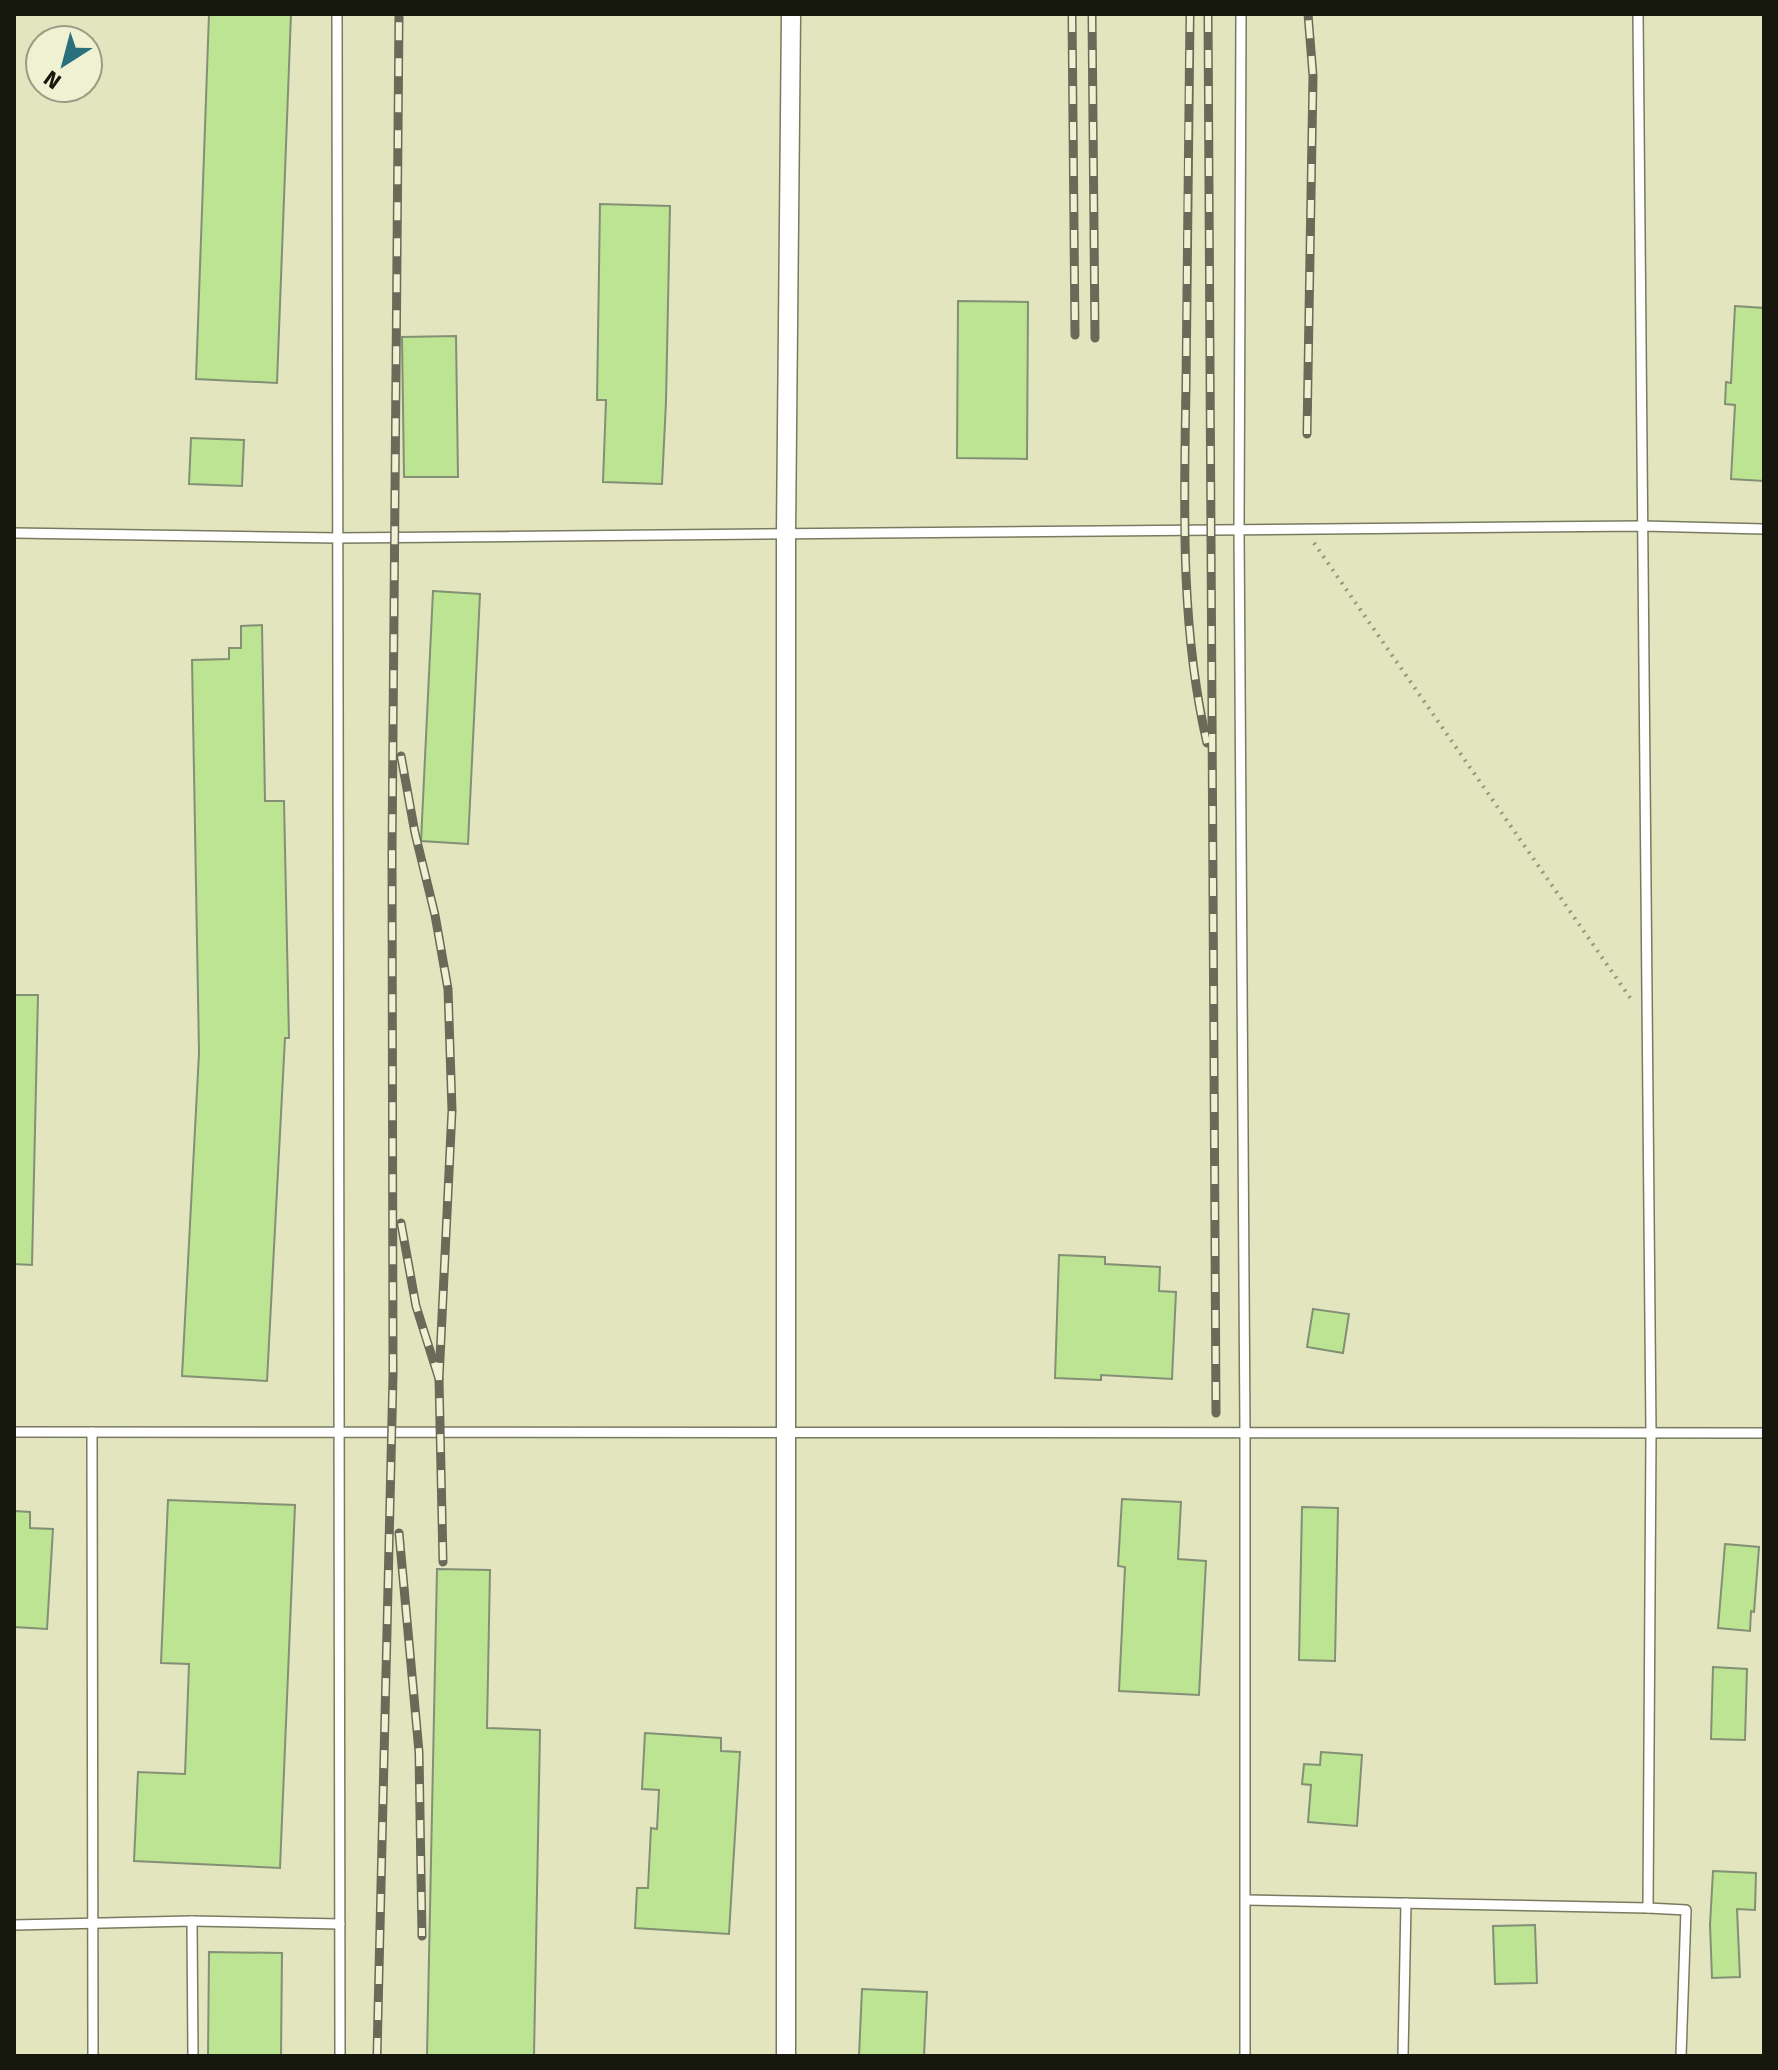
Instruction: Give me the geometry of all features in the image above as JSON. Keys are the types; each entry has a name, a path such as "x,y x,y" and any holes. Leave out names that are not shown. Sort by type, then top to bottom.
{"street":[{"path":"786,2056 786,533 791,14"}],"lane":[{"path":"337,14 340,2056"},
{"path":"1241,14 1239,529 1245,1433 1245,2056"},
{"path":"1638,14 1651,1433 1648,1908"},
{"path":"14,533 338,538 1643,526 1764,529"},
{"path":"14,1432 1764,1433"},
{"path":"92,1432 93,2056"},
{"path":"1246,1900 1686,1910 1681,2056"},
{"path":"1403,2056 1406,1903"},
{"path":"14,1925 192,1921 340,1924"},
{"path":"192,1921 193,2056"}],"path":[{"path":"1304,529 1648,1024"}],"shaded area":[{"path":"14,14 1764,14 1764,2056 14,2056"}],"building":[{"path":"209,14 291,14 277,383 196,379"},
{"path":"600,204 670,206 662,484 603,482 606,400 597,400"},
{"path":"958,301 1028,302 1027,459 957,458"},
{"path":"1735,306 1764,308 1764,481 1731,479 1735,405 1725,404 1726,382 1731,383"},
{"path":"456,336 458,477 404,477 402,337"},
{"path":"191,438 244,440 242,486 189,484"},
{"path":"433,591 480,594 468,844 421,841"},
{"path":"262,625 265,801 284,801 289,1038 285,1038 267,1381 182,1376 199,1053 192,660 229,659 229,648 241,648 241,626"},
{"path":"14,995 38,995 32,1265 14,1264"},
{"path":"1059,1255 1105,1257 1105,1264 1160,1267 1159,1291 1176,1292 1172,1379 1101,1375 1101,1380 1055,1378"},
{"path":"1313,1309 1349,1314 1343,1353 1307,1347"},
{"path":"1122,1499 1181,1502 1178,1559 1206,1561 1199,1695 1119,1691 1125,1567 1118,1566"},
{"path":"168,1500 295,1505 280,1868 134,1861 138,1772 185,1774 189,1664 161,1663"},
{"path":"1302,1507 1338,1508 1335,1661 1299,1660"},
{"path":"14,1511 30,1512 30,1528 53,1529 47,1629 14,1627"},
{"path":"1725,1544 1759,1547 1750,1631 1718,1628"},
{"path":"437,1569 490,1570 487,1728 540,1730 534,2056 427,2055"},
{"path":"1713,1667 1747,1669 1745,1740 1711,1739"},
{"path":"645,1733 721,1738 721,1751 740,1752 729,1934 635,1928 637,1888 648,1888 651,1828 657,1829 659,1790 642,1789"},
{"path":"1321,1752 1362,1755 1357,1826 1308,1822 1311,1785 1302,1784 1304,1764 1320,1765"},
{"path":"1713,1871 1756,1873 1755,1910 1737,1909 1740,1977 1712,1978 1710,1925"},
{"path":"1535,1925 1537,1983 1495,1984 1493,1926"},
{"path":"209,1952 282,1953 281,2056 208,2056"},
{"path":"862,1989 927,1992 924,2056 859,2056"}],"railway":[{"path":"377,2056 393,1375 392,852 399,14"},
{"path":"1072,14 1075,335"},
{"path":"1092,14 1095,338"},
{"path":"1190,14 1186,566 1192,655 1207,743"},
{"path":"1208,14 1216,1413"},
{"path":"1307,434 1313,76 1308,14"},
{"path":"401,756 448,989 452,1110 439,1379"},
{"path":"401,1223 416,1306 439,1379 443,1562"},
{"path":"399,1533 419,1752 422,1936"}]}
